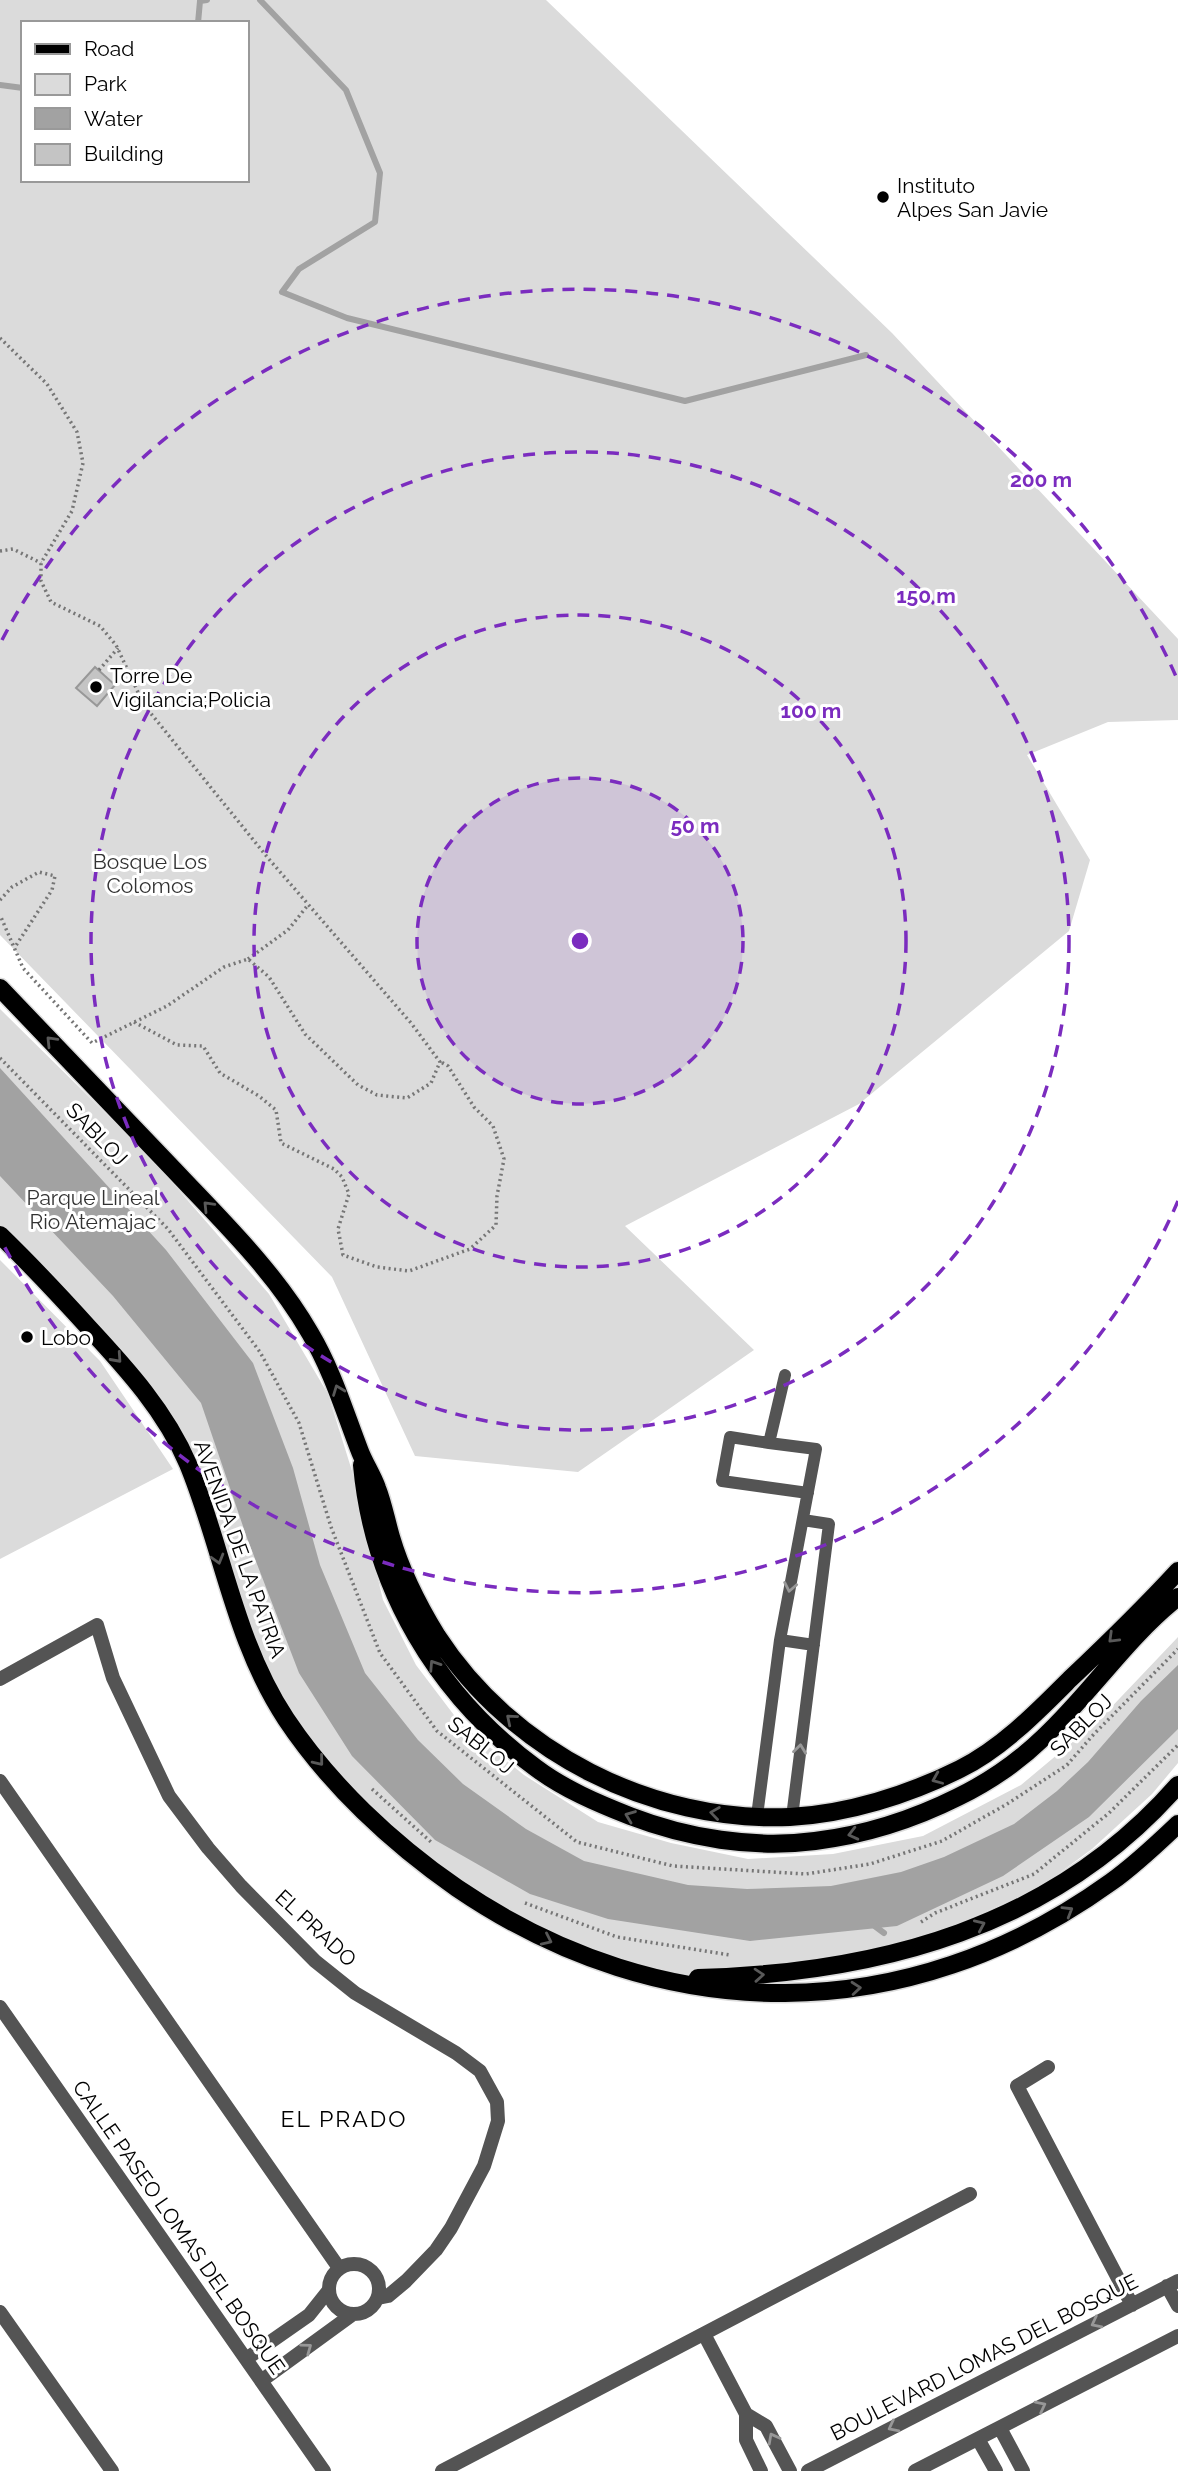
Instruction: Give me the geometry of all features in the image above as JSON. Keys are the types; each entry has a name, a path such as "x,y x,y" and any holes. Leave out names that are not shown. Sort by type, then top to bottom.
{"main road":[{"path":"0,988 228,1227 277,1285 310,1332 336,1382 361,1454 378,1488 391,1540 410,1587 438,1637 472,1683 510,1719 552,1751 597,1776 643,1796 692,1809 739,1816 792,1817 842,1810 905,1793 963,1768 1017,1730 1178,1572"},
{"name":"AVENIDA DE LA PATRIA","path":"0,1235 123,1364 158,1409 186,1460 202,1502 226,1585 254,1660 285,1718 333,1778 399,1844 486,1908 523,1929 568,1950 616,1967 718,1990 785,1994 870,1987 949,1968 1010,1943 1067,1912 1114,1881 1178,1824"},
{"path":"361,1454 364,1492 377,1544 394,1594 417,1639 447,1685 485,1727 537,1770 593,1802 651,1824 720,1840 782,1843 843,1837 930,1809 966,1793 1005,1769 1045,1737 1148,1623 1178,1597"},
{"path":"1148,1604 1178,1582"},
{"name":"AVENIDA DE LA PATRIA","path":"666,1979 769,1975 848,1964 963,1933 1014,1910 1073,1877 1126,1836 1178,1785"}],"street":[{"path":"0,1241 38,1272"},
{"name":"EL PRADO","path":"0,1679 97,1625 113,1678 169,1796 208,1848 241,1886 315,1961 355,1993 456,2053 480,2071 488,2084 497,2102 498,2121 484,2166 466,2203 436,2250 388,2296 378,2298"},
{"path":"0,1781 339,2268"},
{"name":"CALLE PASEO LOMAS DEL BOSQUE","path":"0,2007 324,2471"},
{"path":"1048,2067 1017,2086 1132,2305"},
{"path":"442,2471 970,2194"},
{"path":"246,2359 309,2315 329,2290 333,2274 339,2268 357,2263 370,2269 379,2284 378,2298 368,2310 353,2314 261,2381"},
{"path":"1172,2283 1178,2306"},
{"name":"BOULEVARD LOMAS DEL BOSQUE","path":"808,2471 1172,2283"},
{"path":"329,2290 336,2307 353,2314"},
{"path":"0,2312 113,2471"},
{"path":"704,2334 746,2414 746,2440 761,2471"},
{"path":"915,2471 1178,2336"},
{"path":"746,2414 766,2426 790,2471"},
{"path":"1000,2428 1023,2471"},
{"path":"978,2439 996,2471"}],"lane":[{"path":"769,1443 785,1376"},
{"path":"757,1816 780,1640 803,1520 808,1493 816,1449 730,1437 722,1481 808,1493"},
{"path":"792,1817 829,1524 803,1520"},
{"path":"780,1640 814,1645"}],"path":[{"path":"0,338 47,384 78,432 83,463 72,511 41,563 40,581 51,602 100,626 118,648 144,705 268,859 411,1023 440,1062 449,1066 474,1107 493,1126 504,1159 497,1196 496,1225 470,1249 409,1271 377,1267 343,1255 338,1228 349,1194 334,1169 281,1143 276,1110 260,1096 220,1073 203,1046 177,1045 134,1023"},
{"path":"0,551 13,549 41,563"},
{"path":"99,670 118,648"},
{"path":"0,900 12,887 39,872 55,876 52,890 15,948"},
{"path":"0,915 23,968 92,1043 167,1006 224,967 248,959 288,930 308,905"},
{"path":"248,959 269,977 305,1034 358,1085 377,1095 407,1098 431,1083 440,1062"},
{"name":"SABLOJ","path":"0,1058 168,1229 260,1352 299,1423 331,1527 380,1653 437,1731 577,1842 673,1866 806,1874 870,1864 942,1841 1007,1804 1067,1765 1178,1649"},
{"path":"913,1928 935,1913 1034,1874 1109,1813 1178,1745"},
{"path":"365,1783 438,1848"},
{"path":"520,1901 617,1937 740,1957"}],"green space":[{"name":"Bosque Los Colomos","path":"0,0 546,0 892,333 1178,639 1178,720 1108,722 1027,755 1090,860 1069,931 859,1104 625,1226 754,1350 578,1472 415,1456 332,1277 0,935"},
{"name":"Parque Lineal Rio Atemajac","path":"0,1009 150,1157 269,1294 328,1394 352,1471 383,1600 416,1665 460,1723 524,1775 598,1822 671,1843 748,1859 833,1854 923,1836 1021,1785 1101,1718 1178,1637 1178,1763 1152,1794 1092,1849 1039,1888 917,1942 850,1962 667,1978 569,1948 435,1870 319,1756 265,1669 184,1436 42,1267 0,1226"},
{"path":"0,1260 100,1361 173,1469 0,1559"}],"water":[{"path":"0,1068 166,1250 253,1363 293,1468 320,1565 365,1673 418,1740 463,1784 526,1829 584,1861 688,1885 747,1889 831,1886 901,1872 944,1857 1014,1824 1057,1791 1088,1762 1141,1701 1178,1665 1178,1729 1089,1817 1003,1876 897,1926 750,1941 608,1919 530,1894 435,1840 352,1756 299,1673 247,1538 201,1403 113,1296 0,1176"}],"building":[{"name":"Torre De Vigilancia;Policia","path":"95,667 115,685 97,706 76,688"}],"waterway":[{"path":"198,21 200,1 207,0"},
{"path":"260,0 346,90 380,173 375,222 299,269 282,292 347,318 685,401 866,355"},
{"path":"0,85 21,88"},
{"path":"872,1924 884,1933"}],"place":[{"name":"Instituto Alpes San Javie","path":"883,197"},
{"name":"Torre De Vigilancia;Policia","path":"96,687"},
{"name":"Lobo","path":"27,1337"}],"district":[{"name":"EL PRADO","path":"344,2118"}]}
